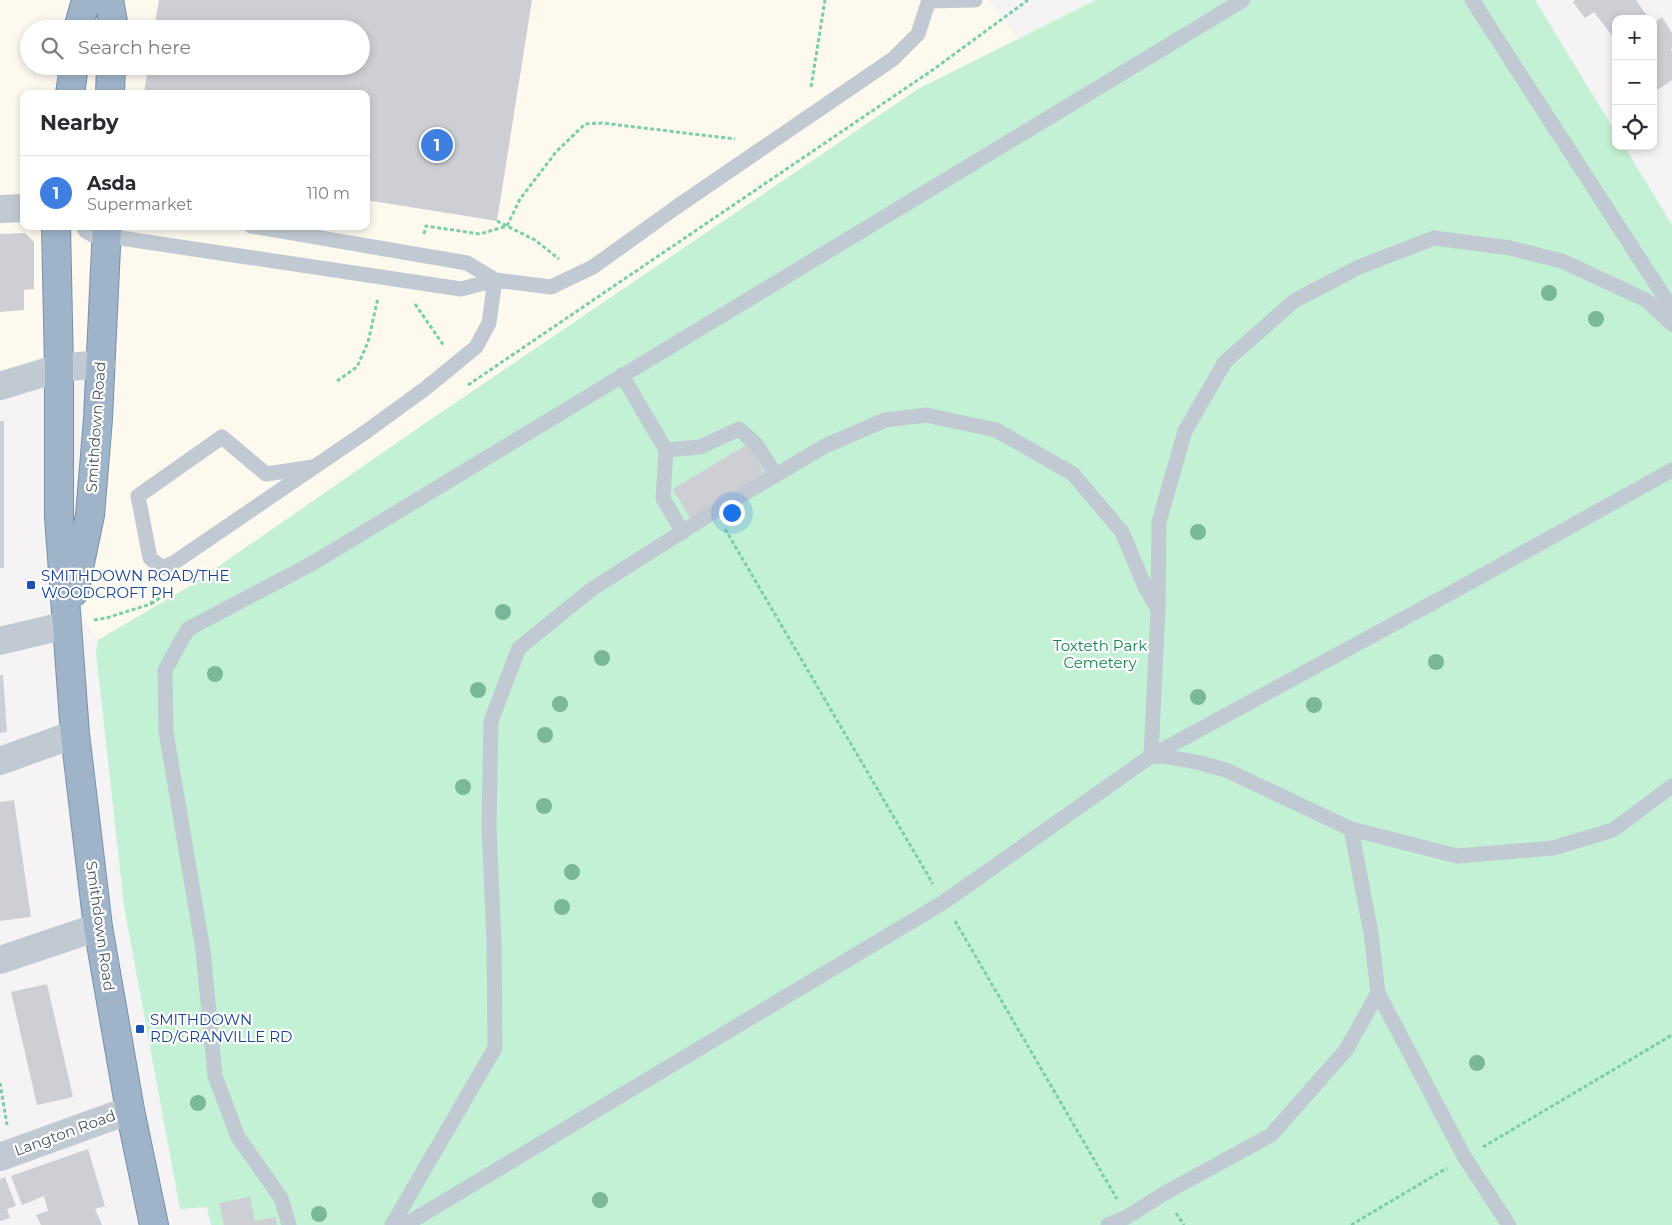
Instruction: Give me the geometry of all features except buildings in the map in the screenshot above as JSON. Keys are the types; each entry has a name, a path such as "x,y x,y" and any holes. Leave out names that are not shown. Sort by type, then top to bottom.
{"highway":[{"path":"80,20 86,0"},
{"path":"109,0 113,20"},
{"path":"71,90 73,75"},
{"path":"110,90 111,75"},
{"name":"Smithdown Road","path":"56,230 59,368 59,517 75,734 98,928 130,1110 154,1225"},
{"name":"Smithdown Road","path":"68,625 90,515 101,364 101,230"}],"street":[{"path":"0,209 20,208"},
{"path":"0,386 59,368 101,364"},
{"path":"0,641 68,625"},
{"path":"0,761 75,734"},
{"path":"0,960 98,928"},
{"name":"Langton Road","path":"6,1155 130,1110"}],"lane":[{"path":"101,230 460,289 495,280 551,286 593,267 675,208 893,59 918,34 929,0 974,0"},
{"path":"289,1225 282,1198 238,1138 215,1076 203,950 166,732 166,670 188,629 313,563 1243,0"},
{"path":"1472,0 1672,309"},
{"path":"274,230 467,263 495,280"},
{"path":"1151,756 1158,609 1159,522 1184,431 1225,362 1294,301 1359,267 1434,238 1510,248 1562,261 1646,300 1672,324"},
{"path":"313,467 266,474 222,438 138,496 150,558 162,568 175,562 389,415 456,364 476,347 489,323 495,280"},
{"path":"622,375 666,450 663,498 683,532"},
{"path":"392,1225 495,1048 494,942 489,827 491,721 519,648 592,589 715,511 826,446 885,420 926,415 996,430 1073,474 1122,532 1146,589 1158,609"},
{"path":"666,450 700,448 740,429 756,444 776,475"},
{"path":"405,1225 944,902 1151,756 1672,470"},
{"path":"1151,756 1201,762 1226,770 1351,828 1457,856 1553,848 1613,830 1672,786"},
{"path":"1351,828 1371,933 1378,993 1465,1158 1508,1225"},
{"path":"1108,1225 1127,1217 1165,1193 1270,1135 1346,1050 1378,993"}],"path":[{"path":"811,92 825,0"},
{"path":"462,389 934,68 1028,0"},
{"path":"421,256 426,226 480,234 507,226 520,199 556,152 585,124 602,123 744,140"},
{"path":"496,221 535,240 560,260 582,256 593,267 609,290"},
{"path":"417,282 414,302 470,384"},
{"path":"337,381 357,367 368,342 378,297 387,298"},
{"path":"715,511 1127,1217"},
{"path":"151,604 162,568"},
{"path":"68,625 106,618 151,604 176,587"},
{"path":"1351,1225 1672,1035"},
{"path":"0,1083 6,1155"}],"shaded area":[{"path":"0,0 989,0 1018,39 918,89 424,424 190,586 98,640 83,619 104,368 0,375"}],"green space":[{"name":"Toxteth Park Cemetery","path":"1096,0 1535,0 1612,126 1612,150 1626,150 1672,225 1672,1225 211,1225 207,1207 180,1209 124,906 96,652 98,640 190,586 424,424 918,89"}],"place":[{"name":"Asda","path":"437,145"},
{"name":"SMITHDOWN ROAD/THE WOODCROFT PH","path":"31,585"},
{"name":"SMITHDOWN RD/GRANVILLE RD","path":"140,1029"}]}
